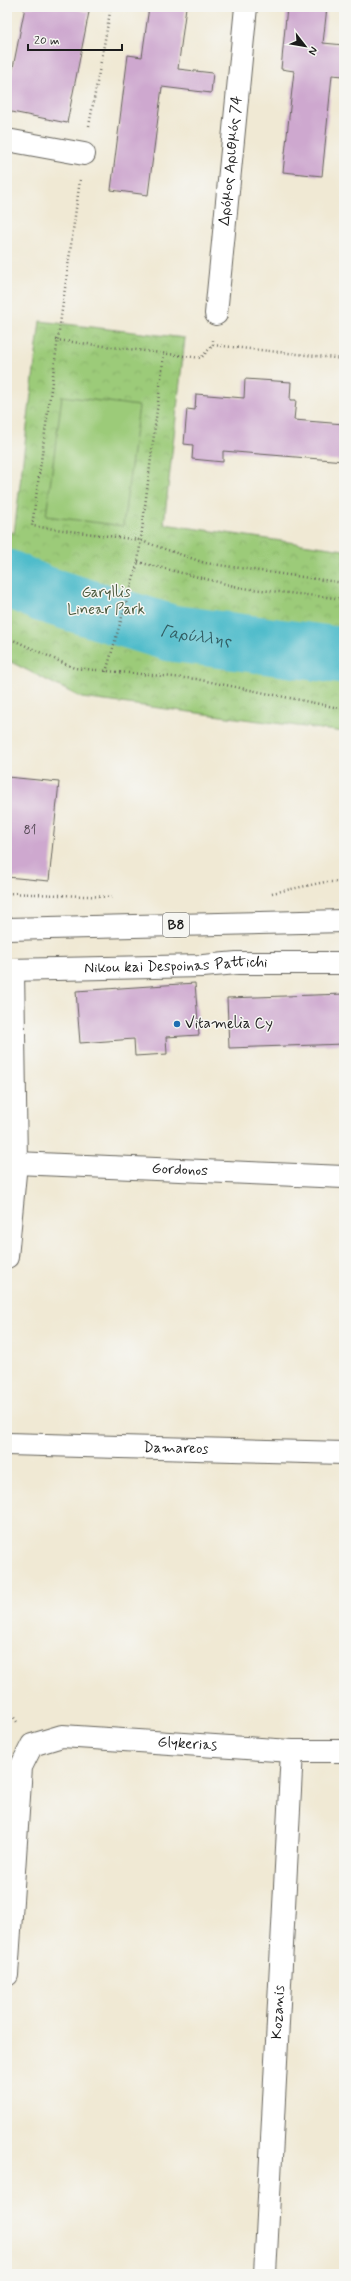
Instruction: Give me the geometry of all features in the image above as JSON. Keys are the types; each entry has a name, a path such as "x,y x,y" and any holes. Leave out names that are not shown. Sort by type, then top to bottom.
{"street":[{"name":"Δρόμος Αριθμός 74","path":"216,314 246,7"},
{"path":"7,140 84,154"},
{"name":"B8","path":"7,929 344,921"},
{"name":"Nikou kai Despoinas Pattichi","path":"10,970 203,966 237,963 344,963"},
{"path":"7,1257 16,1164 10,970"},
{"name":"Gordonos","path":"16,1164 344,1177"},
{"name":"Damareos","path":"7,1444 344,1453"},
{"name":"Glykerias","path":"7,1975 22,1767 32,1745 62,1736 292,1751 344,1751"},
{"name":"Kozanis","path":"265,2274 292,1751"}],"path":[{"path":"111,7 84,154 56,340 32,526 139,540 205,563 344,583"},
{"path":"56,340 201,358 213,345 216,314"},
{"path":"213,345 344,359"},
{"path":"106,672 138,562 139,540 164,354"},
{"path":"138,562 242,588 344,599"},
{"path":"7,637 74,668 196,679 344,708"},
{"path":"267,895 324,882 344,882"}],"green space":[{"name":"Garyllis Linear Park","path":"40,321 185,338 164,524 344,550 344,732 82,698 7,660 7,531 14,533"},
{"path":"62,396 139,406 123,526 46,516"}],"building":[{"path":"25,7 64,7 89,12 67,123 7,111 7,98"},
{"path":"149,7 186,7 178,69 213,73 211,93 162,87 148,195 111,190 128,55 142,57"},
{"path":"287,7 327,7 323,43 344,45 344,76 332,75 322,176 283,172 294,71 281,69"},
{"path":"245,379 291,382 290,400 296,400 294,420 344,424 344,461 223,451 223,462 192,459 193,445 184,444 187,409 195,410 196,394 244,398"},
{"path":"7,777 59,782 49,881 7,877"},
{"path":"195,983 199,1035 166,1037 167,1054 135,1056 134,1039 80,1043 76,991"},
{"path":"344,994 344,1044 229,1048 227,998"}],"waterway":[{"name":"Γαρύλλης","path":"7,578 43,594 171,633 344,656"}],"place":[{"name":"Vitamelia Cy","path":"177,1024"}]}
